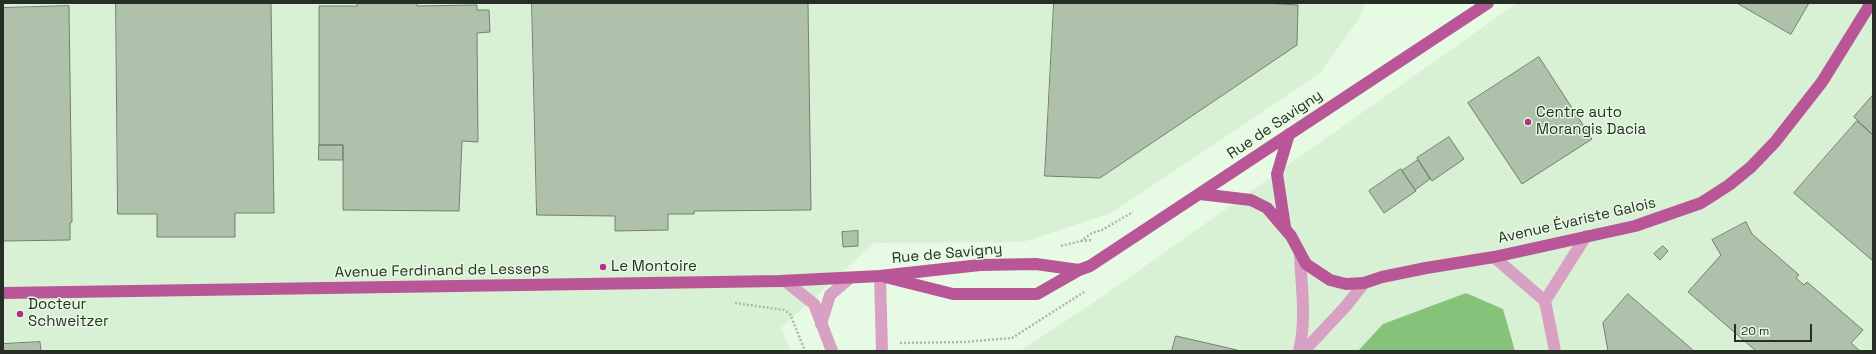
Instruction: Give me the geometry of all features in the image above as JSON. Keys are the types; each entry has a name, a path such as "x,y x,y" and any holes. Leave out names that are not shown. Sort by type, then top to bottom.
{"main road":[{"name":"Rue de Savigny","path":"880,276 953,294 1037,294 1079,270 1090,266 1488,3"},
{"name":"Avenue Évariste Galois","path":"1200,194 1251,200 1267,208 1291,236 1306,264 1330,280 1346,284 1364,283 1382,277 1419,269 1494,257 1635,226 1701,203 1729,185 1751,167 1775,142 1822,82 1871,3"},
{"path":"1285,229 1280,204 1277,174 1289,134"},
{"name":"Rue de Savigny","path":"880,276 980,265 1036,264 1079,270"},
{"name":"Avenue Ferdinand de Lesseps","path":"3,293 785,281 880,276"}],"street":[{"path":"1545,301 1586,236"},
{"name":"Avenue Évariste Galois","path":"1299,351 1303,332 1304,309 1300,254"},
{"path":"1494,257 1545,301 1555,351"},
{"path":"880,276 882,351"},
{"path":"822,324 830,295 850,278"},
{"path":"785,281 814,304 832,351"},
{"path":"1304,351 1346,306 1364,283"}],"path":[{"path":"1081,241 1092,233 1102,230 1135,210"},
{"path":"1099,235 1102,230"},
{"path":"1058,247 1081,241 1095,240"},
{"path":"727,302 784,310 790,314 805,351"}],"shaded area":[{"path":"3,3 1365,3 1361,16 1319,74 1111,213 1023,242 874,243 781,328 791,351 3,351"},
{"path":"1517,3 1873,3 1873,351 1020,351 1093,303"},
{"path":"1466,293 1503,309 1515,351 1358,351 1383,324"}],"building":[{"path":"116,3 271,3 274,213 235,213 235,237 157,237 157,214 118,214"},
{"path":"357,3 417,3 417,6 477,5 477,10 489,10 490,32 477,33 478,142 462,141 459,211 343,210 343,145 319,145 319,6 357,6"},
{"path":"532,3 808,3 811,210 694,211 694,214 668,214 668,230 615,231 615,216 537,215"},
{"path":"1054,3 1263,3 1298,5 1297,45 1100,178 1045,176"},
{"path":"1737,3 1809,3 1791,34"},
{"path":"69,6 72,222 70,223 70,240 3,241 3,8"},
{"path":"1539,57 1592,139 1522,184 1468,103"},
{"path":"1873,95 1873,135 1854,117"},
{"path":"1857,121 1873,135 1873,261 1794,193"},
{"path":"1449,137 1464,159 1432,181 1417,158"},
{"path":"319,145 343,145 343,160 319,160"},
{"path":"1418,160 1430,179 1415,190 1402,171"},
{"path":"1401,169 1416,191 1384,213 1369,191"},
{"path":"1746,222 1752,234 1799,275 1796,278 1804,285 1807,282 1863,330 1851,343 1860,351 1756,351 1688,292 1721,255 1712,240"},
{"path":"858,231 858,246 843,247 842,232"},
{"path":"1663,246 1668,251 1660,260 1654,254"},
{"path":"1628,294 1694,351 1608,351 1603,323"},
{"path":"1176,336 1237,350 1172,351"},
{"path":"40,342 41,351 3,351 3,344"}],"place":[{"name":"Centre auto Morangis Dacia","path":"1528,122"},
{"name":"Le Montoire","path":"603,267"},
{"name":"Docteur Schweitzer","path":"20,314"}]}
